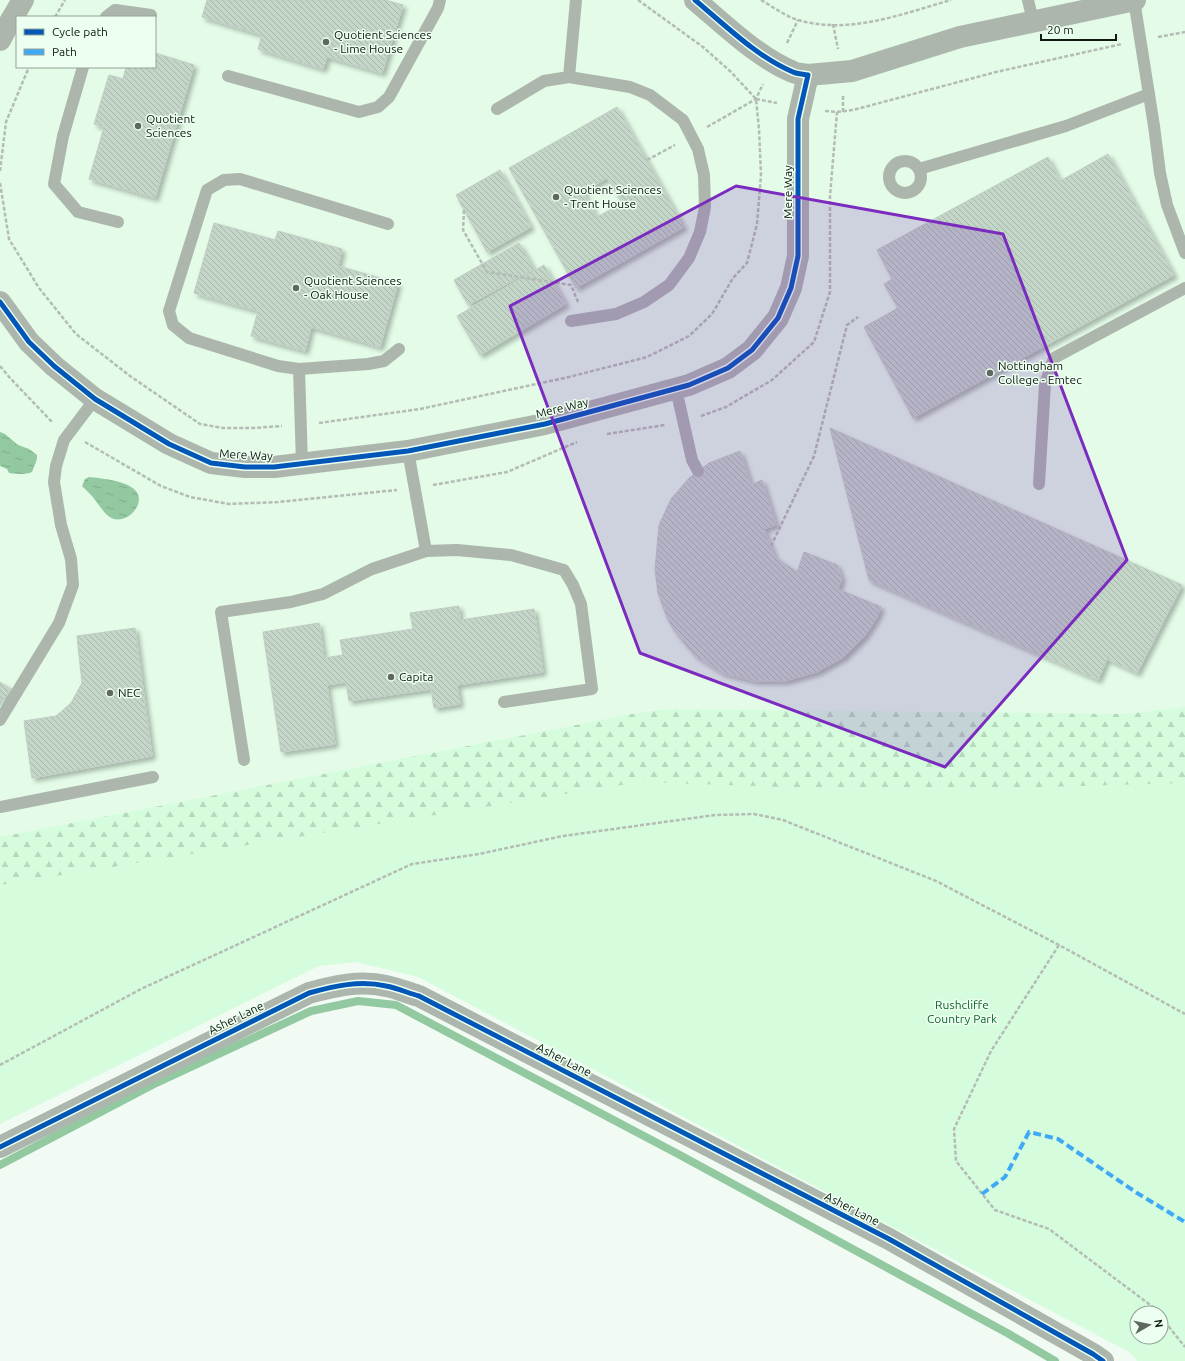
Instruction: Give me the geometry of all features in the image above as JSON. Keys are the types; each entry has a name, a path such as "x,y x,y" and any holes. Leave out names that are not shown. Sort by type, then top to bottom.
{"street":[{"path":"16,16 24,0"},
{"path":"695,0 754,48 774,62 794,73 808,75 852,71 960,37 1134,0"},
{"path":"8,33 16,16"},
{"name":"Mere Way","path":"0,302 29,342 54,366 95,398 169,444 211,463 245,467 274,467 408,451 545,424 676,389 690,385 728,368 752,350 778,318 784,306 791,288 798,256 798,119 808,75"},
{"name":"Asher Lane","path":"0,1147 309,993 330,987 356,983 386,986 419,996 889,1239 1087,1350 1103,1361"}],"lane":[{"path":"228,76 359,112 378,107 389,97 438,8 440,0"},
{"path":"569,78 576,0"},
{"path":"1028,0 1033,21"},
{"path":"1134,0 1160,173 1167,205 1185,253"},
{"path":"107,16 116,10 151,15"},
{"path":"83,68 63,136 54,184 78,212 118,222"},
{"path":"497,109 544,82 569,78 630,87 650,95 683,120 698,149 704,175 705,206 700,232 689,258 668,285 644,302 616,314 571,321"},
{"path":"919,169 1066,126 1149,94"},
{"path":"388,224 240,179 224,180 207,190 169,311 173,326 189,338 278,366 299,369 368,364 384,361 399,349"},
{"path":"1039,484 1045,384 1054,358 1185,288"},
{"path":"299,369 302,464"},
{"path":"676,389 692,460 698,471"},
{"path":"0,720 59,623 72,585 71,559 61,525 54,482 56,466 64,440 95,398"},
{"path":"408,451 426,551"},
{"path":"244,760 222,612 291,602 323,594 372,569 426,551 457,550 511,555 564,570 573,584 581,604 592,689 504,702"},
{"path":"0,807 153,777"}],"path":[{"path":"56,16 66,0"},
{"path":"638,0 703,46 731,72 756,99 800,108 837,112 853,110 996,72 1140,40 1185,32"},
{"path":"761,0 782,13 798,20 821,24 850,25 879,21 951,0"},
{"path":"0,184 9,239 39,288 76,334 130,376 200,424 223,428 253,428 301,424 420,409 569,377 647,357 689,336 712,314 733,278 747,263 758,224 761,175 756,99 774,62 785,48 798,20"},
{"path":"0,171 6,122 29,68"},
{"path":"647,160 756,99"},
{"path":"606,434 684,423 726,407 772,380 814,342 830,292 830,196 837,112"},
{"path":"464,210 463,230 487,272 571,285 585,319"},
{"path":"771,546 814,456 848,325 858,317"},
{"path":"0,366 53,423 69,433 161,486 190,497 229,504 278,502 414,488 507,472 583,440"},
{"path":"0,1065 141,989 412,864 479,854 563,836 715,815 754,814 783,820 936,881 1059,945 1185,1014"},
{"path":"1059,945 991,1051 957,1122 954,1129 956,1161 995,1210 1049,1229 1150,1305"},
{"path":"1169,1327 1185,1347"}],"highlighted area":[{"path":"736,186 1003,234 1127,560 945,767 640,653 510,306"}],"shaded area":[{"path":"0,0 1185,0 1185,783 0,885"}],"green space":[{"path":"1185,707 1185,944 766,793 0,1042 0,837 632,714 669,709 1127,714"},
{"name":"Rushcliffe Country Park","path":"640,782 903,791 1185,783 1185,1361 1137,1361 1129,1352 418,977 356,962 319,966 0,1124 0,885"}],"water":[{"path":"0,432 5,434 18,445 29,449 37,455 32,472 24,474 9,473 7,469 0,466"},
{"path":"89,477 113,480 126,484 135,490 138,495 138,506 125,518 114,519 110,517 82,486 85,479"}],"building":[{"name":"Quotient Sciences - Lime House","path":"207,0 385,0 403,5 382,73 327,57 323,69 258,49 262,35 202,17"},
{"name":"Quotient Sciences","path":"156,53 194,65 155,198 89,179 104,127 94,124 109,75 123,79 126,68 156,68"},
{"name":"Quotient Sciences - Trent House","path":"617,107 684,227 576,288 509,168","holes":["607,178 622,203 597,217 583,192"]},
{"path":"1108,154 1174,275 913,418 864,327 898,308 884,284 892,279 877,250 1048,157 1060,181"},
{"path":"500,170 531,227 487,252 456,195"},
{"name":"Quotient Sciences - Oak House","path":"214,223 275,240 278,231 342,249 338,266 398,283 380,347 311,327 305,351 251,336 258,311 194,293"},
{"path":"519,243 534,269 468,305 454,280"},
{"path":"544,265 566,304 480,355 457,316"},
{"path":"830,428 1182,585 1137,673 1107,659 1098,680 869,580"},
{"path":"740,451 751,485 762,480 776,525 764,529 775,557 797,572 804,552 837,565 842,579 838,589 881,607 877,617 865,636 844,657 817,672 785,681 755,681 722,673 695,656 675,632 667,618 658,593 655,570 659,525 671,499 689,478 709,463"},
{"name":"Capita","path":"459,606 460,620 534,609 543,672 457,685 460,704 434,708 431,689 349,701 346,682 327,685 335,744 281,752 263,632 319,623 324,658 343,655 340,640 413,629 410,613"},
{"name":"NEC","path":"135,628 152,756 32,778 24,721 56,716 71,703 82,683 77,636"},
{"path":"0,682 11,689 0,706"}],"waterway":[{"path":"0,1165 156,1083 311,1011 358,1001 396,1005 678,1154 1009,1334 1055,1361"}],"marked path":[{"path":"982,1194 1005,1177 1029,1132 1058,1139 1137,1193 1185,1222"}],"cycle path":[{"path":"0,302 29,342 54,366 95,399 169,444 211,463 245,467 274,467 408,451 545,424 689,385 728,368 752,350 778,318 791,288 798,256 798,119 808,75 795,73 767,58 742,40 695,0"},
{"path":"0,1147 309,993 337,986 376,984 419,996 889,1239 1103,1361"}],"place":[{"name":"Quotient Sciences - Lime House","path":"326,42"},
{"name":"Quotient Sciences","path":"138,126"},
{"name":"Quotient Sciences - Trent House","path":"556,197"},
{"name":"Quotient Sciences - Oak House","path":"296,288"},
{"name":"Nottingham College - Emtec","path":"990,373"},
{"name":"Capita","path":"391,677"},
{"name":"NEC","path":"110,693"}]}
